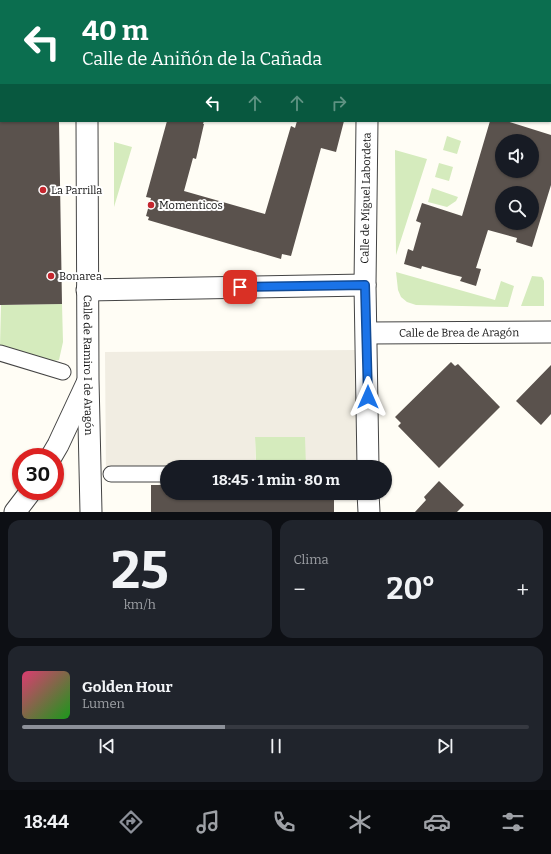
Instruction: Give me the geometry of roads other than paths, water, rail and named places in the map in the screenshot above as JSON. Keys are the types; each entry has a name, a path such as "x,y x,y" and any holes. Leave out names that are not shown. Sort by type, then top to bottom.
{"street":[{"name":"Calle de Ramiro I de Aragón","path":"87,122 87,290 91,512"},
{"name":"Calle de Miguel Labordeta","path":"367,122 365,285 368,460"},
{"path":"87,290 365,285"},
{"name":"Calle de Brea de Aragón","path":"367,333 551,332"},
{"path":"0,353 63,372"},
{"path":"56,448 88,379"},
{"path":"111,474 160,474"},
{"path":"15,512 24,500"},
{"path":"368,500 369,512"}],"place":[{"name":"La Parrilla","path":"43,190"},
{"name":"Momenticos","path":"151,205"},
{"name":"Bonarea","path":"51,276"}]}
